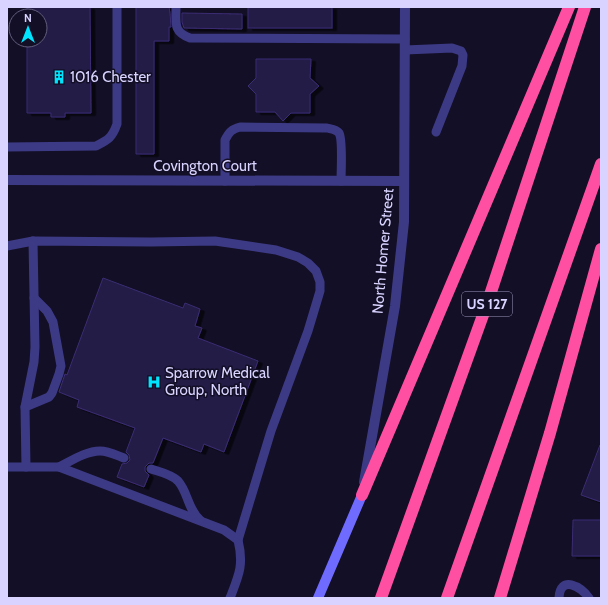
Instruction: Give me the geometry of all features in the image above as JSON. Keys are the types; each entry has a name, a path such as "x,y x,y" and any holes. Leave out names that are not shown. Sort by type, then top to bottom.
{"highway":[{"path":"362,496 569,7"},
{"name":"US 127","path":"381,598 487,304 584,7"},
{"path":"447,598 601,164"},
{"path":"500,598 550,433 601,249"}],"street":[{"name":"North Homer Street","path":"362,496 395,306 404,222 405,7"},
{"name":"Covington Court","path":"7,180 404,181"},
{"path":"318,598 362,496"}],"lane":[{"path":"7,147 96,146 113,134 117,124 117,7"},
{"path":"176,7 176,23 178,30 182,35 190,38 405,44 452,48 462,51 462,66 436,132"},
{"path":"225,180 225,140 233,129 327,128 334,129 339,133 341,141 341,181"},
{"path":"7,246 33,242 214,241 276,250 308,263 316,271 320,282 320,291 308,331 271,431 238,540 241,553 241,565 230,598"},
{"path":"26,467 25,407 34,362 35,347 33,242"},
{"path":"25,407 49,397 52,393 61,366 53,322 47,310 34,298"},
{"path":"58,467 90,452 108,452 124,458"},
{"path":"7,467 58,467 224,530 238,540"},
{"path":"151,469 172,476 178,481 192,512 203,522"},
{"path":"559,598 561,589 569,584 576,585 582,589 589,598"}],"building":[{"name":"1016 Chester","path":"90,7 91,113 65,113 65,117 51,117 51,113 27,113 27,48 48,48 48,8 27,8"},
{"path":"136,7 169,7 170,13 171,27 169,27 169,41 154,41 154,154 136,154"},
{"path":"248,7 332,7 332,28 248,28"},
{"path":"182,13 242,14 242,29 184,28"},
{"path":"256,59 311,59 310,78 319,86 310,94 310,113 291,113 283,121 275,112 256,112 256,94 248,86 256,78"},
{"name":"Sparrow Medical Group, North","path":"103,278 183,308 185,303 200,309 195,326 202,328 198,338 258,361 224,452 204,444 201,452 163,438 153,463 149,463 145,467 145,471 149,475 144,487 117,477 122,464 127,463 130,460 129,455 126,452 135,428 77,407 79,400 59,392 65,374 67,375"},
{"path":"601,445 601,502 581,495"},
{"path":"573,520 601,520 601,556 572,556"}],"place":[{"name":"1016 Chester","path":"59,77"},
{"name":"Sparrow Medical Group, North","path":"154,382"}]}
